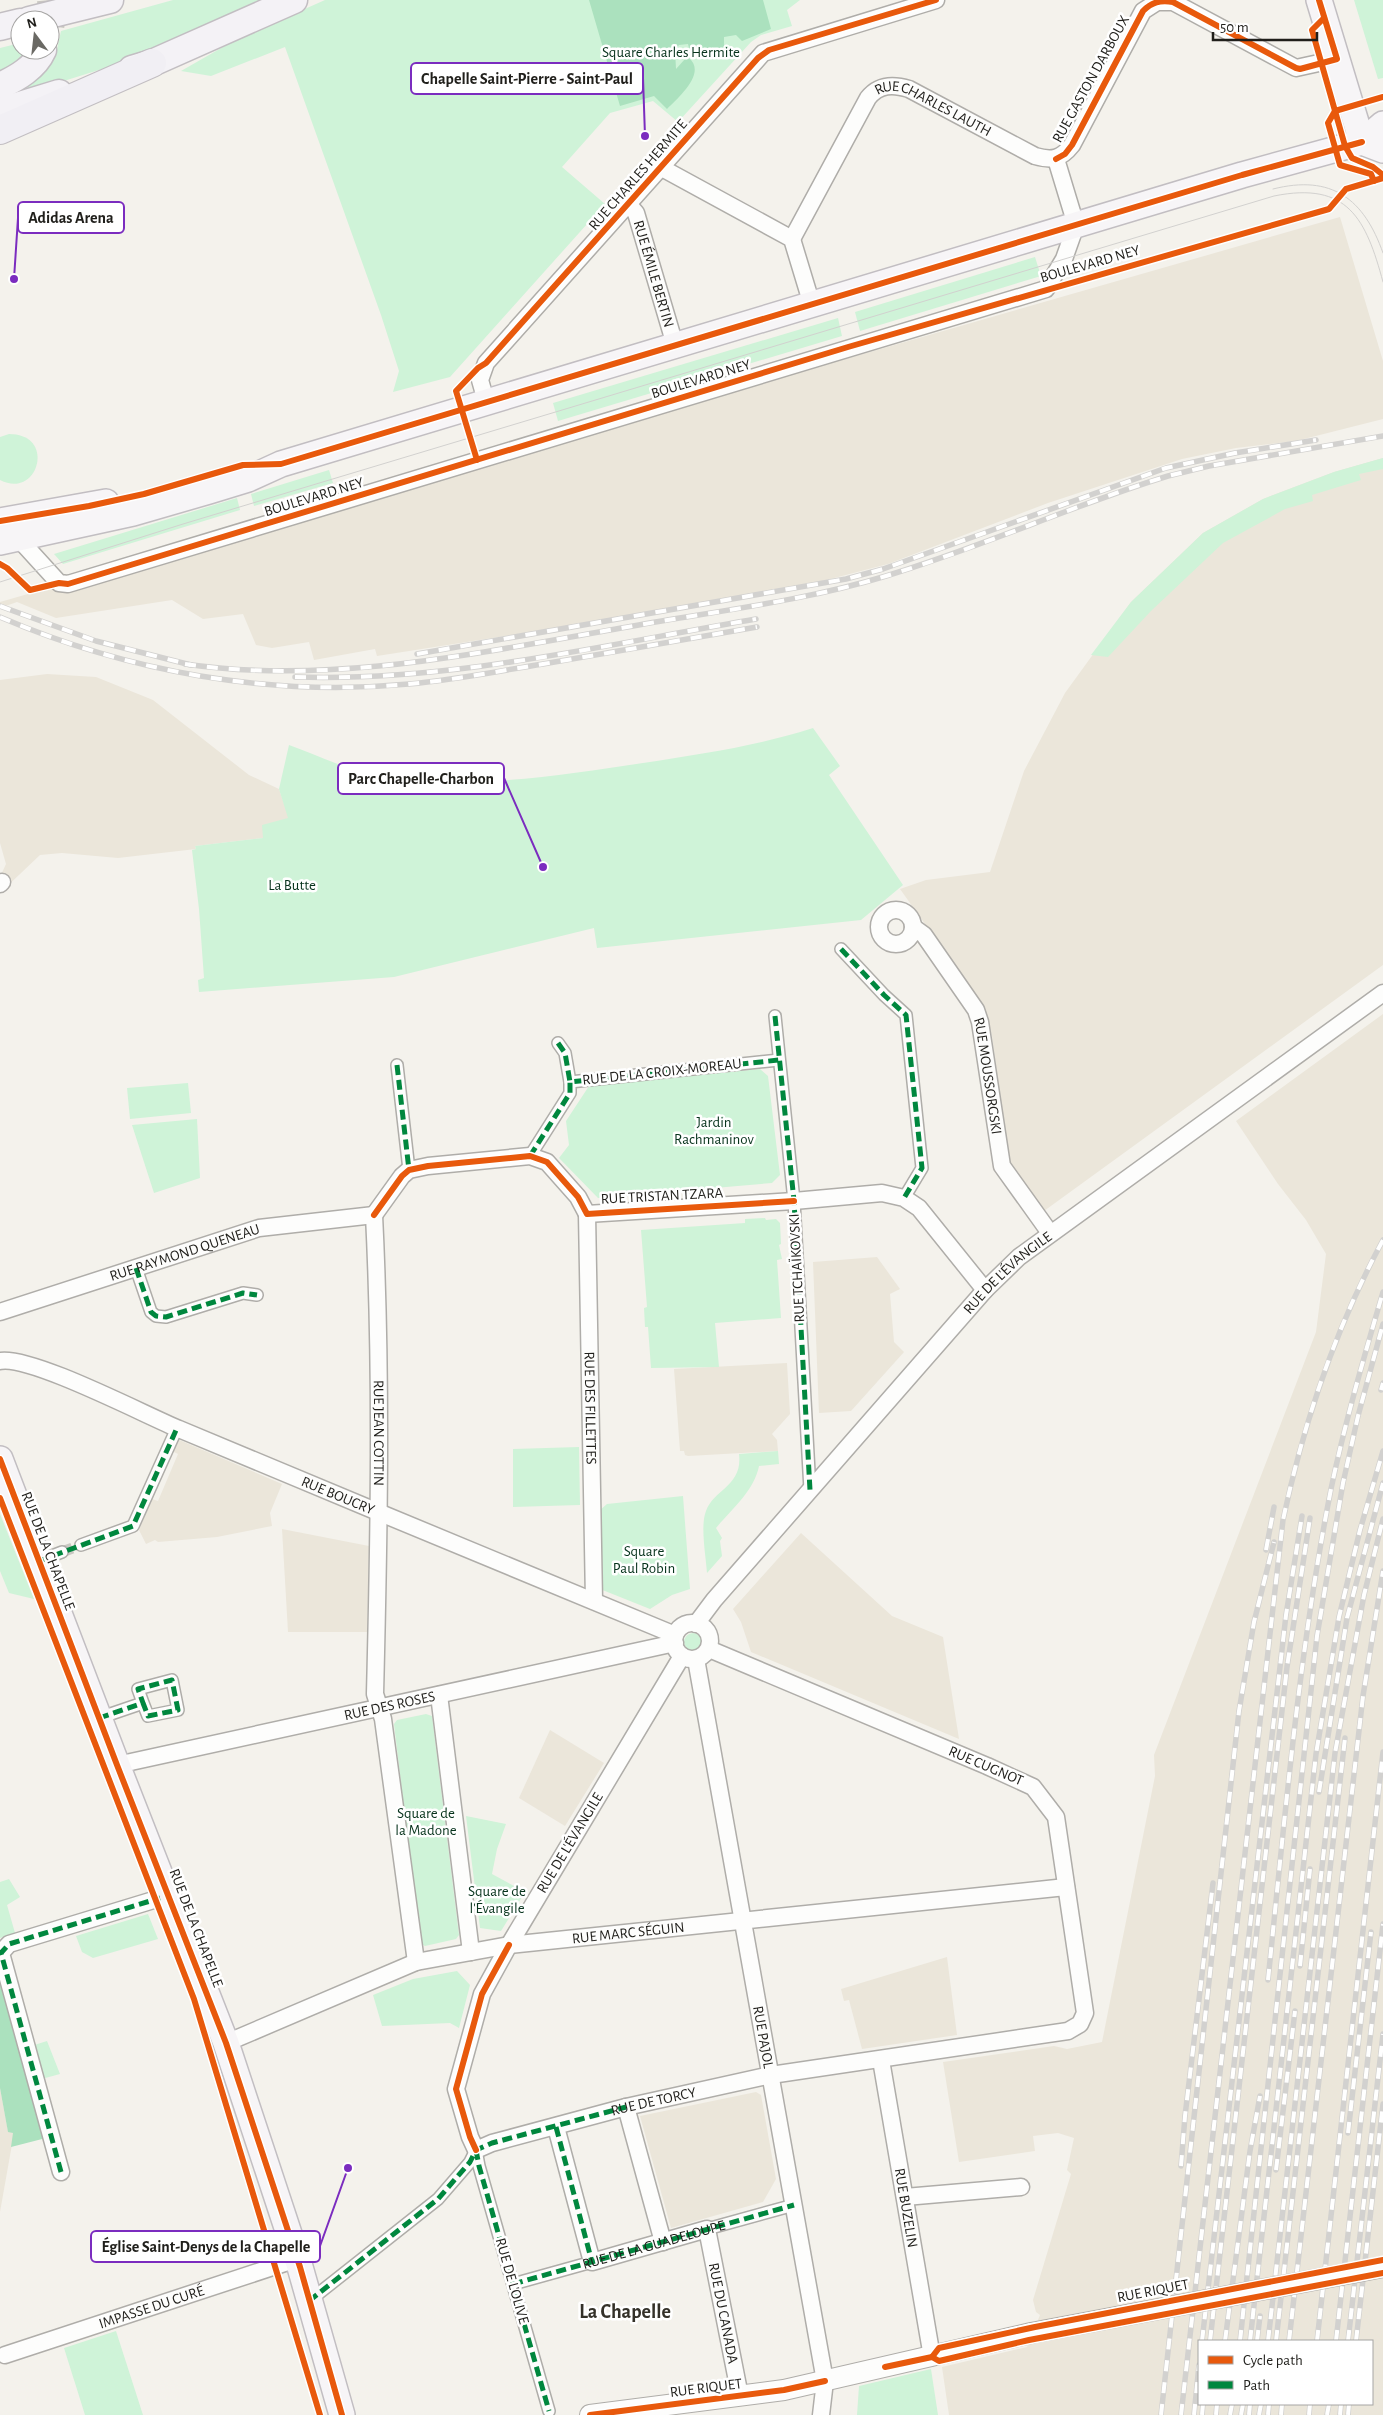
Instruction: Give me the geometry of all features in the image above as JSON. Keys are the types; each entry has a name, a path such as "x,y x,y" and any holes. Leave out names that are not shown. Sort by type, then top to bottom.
{"highway":[{"path":"60,12 110,0"},
{"path":"0,130 294,0"},
{"path":"0,86 23,73 36,60"},
{"path":"0,111 152,63"}],"main road":[{"path":"1319,0 1337,60 1372,146"},
{"path":"1372,146 1383,124"},
{"name":"BOULEVARD NEY","path":"9,540 134,513 248,479 281,464 1247,173 1372,146"},
{"name":"BOULEVARD NEY","path":"0,521 135,496 243,465 281,464"},
{"name":"RUE DE LA CHAPELLE","path":"0,1459 116,1765 170,1895 226,2043 297,2259 342,2415"}],"street":[{"name":"RUE CHARLES HERMITE","path":"486,402 480,380 486,363 763,54 936,0"},
{"name":"RUE GASTON DARBOUX","path":"1056,159 1065,154 1072,144 1143,11 1157,2 1173,2 1296,68 1337,60"},
{"name":"RUE CHARLES LAUTH","path":"792,239 868,98 873,92 886,85 898,85 909,89 1035,156 1056,159"},
{"path":"1056,159 1076,225"},
{"path":"660,168 792,239 812,305"},
{"name":"RUE ÉMILE BERTIN","path":"629,205 636,212 675,345"},
{"name":"BOULEVARD NEY","path":"9,540 59,583 68,584 1046,289 1064,259 1076,225"},
{"name":"RUE MOUSSORGSKI","path":"913,927 924,935 976,1010 980,1022 1002,1166 1050,1232"},
{"path":"841,949 884,995 906,1015 922,1168 904,1198"},
{"name":"RUE DE L'ÉVANGILE","path":"696,1624 714,1600 986,1290 1019,1257 1050,1232 1383,993"},
{"name":"RUE TCHAÏKOVSKI","path":"775,1016 794,1201 810,1490"},
{"path":"558,1042 565,1053 570,1082"},
{"name":"RUE DE LA CROIX-MOREAU","path":"530,1156 570,1092 570,1082 779,1060"},
{"path":"397,1065 409,1170"},
{"path":"374,1216 402,1176 409,1170 530,1156"},
{"name":"RUE TRISTAN TZARA","path":"530,1156 547,1162 578,1197 587,1214 794,1201 882,1193 904,1198 919,1208 986,1290"},
{"name":"RUE DES FILLETTES","path":"587,1214 594,1601"},
{"name":"RUE RAYMOND QUENEAU","path":"0,1312 259,1228 374,1216"},
{"name":"RUE JEAN COTTIN","path":"374,1216 379,1315 379,1512 375,1694 383,1719 416,1962"},
{"path":"136,1268 151,1312 156,1316 166,1317 243,1293 257,1295"},
{"name":"RUE BOUCRY","path":"0,1361 7,1360 21,1363 68,1380 177,1428 594,1601 687,1649"},
{"path":"81,1545 132,1526 177,1428"},
{"path":"39,1561 62,1552"},
{"path":"687,1649 684,1626 696,1624"},
{"name":"RUE PAJOL","path":"696,1624 702,1626 710,1636 687,1649 744,1921 825,2381 821,2415"},
{"name":"RUE DE L'ÉVANGILE","path":"476,2150 470,2138 456,2089 482,1994 509,1945 687,1649"},
{"name":"RUE DES ROSES","path":"116,1765 439,1695 687,1649"},
{"name":"RUE CUGNOT","path":"687,1649 1029,1784 1056,1817 1085,2013 1080,2024"},
{"path":"439,1695 471,1952"},
{"path":"99,1718 143,1703"},
{"name":"RUE MARC SÉGUIN","path":"226,2043 416,1962 509,1945 1066,1887"},
{"path":"61,2172 1,1954 9,1944 170,1895"},
{"name":"RUE DE TORCY","path":"476,2150 492,2143 626,2107 771,2075 1068,2031 1080,2024"},
{"name":"RUE BUZELIN","path":"881,2060 932,2356"},
{"path":"626,2107 663,2242"},
{"path":"556,2127 592,2262"},
{"path":"309,2301 438,2199 470,2162 476,2150"},
{"name":"RUE DE L'OLIVE","path":"476,2150 549,2411"},
{"path":"906,2197 1021,2188"},
{"name":"RUE DE LA GUADELOUPE","path":"513,2284 794,2205"},
{"name":"RUE DU CANADA","path":"708,2229 740,2396"},
{"name":"IMPASSE DU CURÉ","path":"4,2355 297,2259"},
{"name":"RUE RIQUET","path":"590,2415 784,2390 1031,2333 1383,2266"}],"shaded area":[{"path":"1340,217 1383,361 1383,419 1296,441 1236,448 1182,459 1048,503 888,564 773,594 377,656 375,649 314,660 309,642 272,648 256,645 243,614 203,619 172,600 56,618 17,602 0,608 0,602"},
{"path":"1383,458 1383,965 1044,1211 1009,1161 992,1036 985,1008 900,889 926,880 990,872 1024,771 1065,693 1131,602 1203,533 1263,499 1334,472"},
{"path":"47,674 96,677 153,700 249,775 279,789 289,818 263,838 195,846 196,849 118,858 62,853 40,855 0,893 0,877 6,864 0,843 0,680"},
{"path":"1383,1014 1383,2415 949,2415 942,2367 1027,2347 1040,2315 1036,2312 1033,2300 1071,2174 1067,2170 1074,2138 1058,2133 1033,2136 1035,2151 959,2162 943,2062 1054,2046 1067,2049 1102,2042 1155,1776 1154,1755 1316,1332 1326,1254 1306,1220 1278,1184 1236,1121"},
{"path":"877,1257 900,1289 890,1294 894,1342 904,1352 851,1411 819,1413 813,1262"},
{"path":"787,1363 790,1414 772,1434 777,1440 778,1451 688,1456 685,1455 684,1451 680,1451 674,1369"},
{"path":"177,1439 282,1484 270,1513 272,1526 217,1537 158,1542 155,1540 146,1544 139,1530 152,1499 158,1501 178,1454 172,1451"},
{"path":"282,1529 369,1546 367,1632 288,1632"},
{"path":"801,1533 892,1616 943,1637 959,1739 751,1652 741,1622 733,1609"},
{"path":"550,1730 604,1763 565,1826 519,1798"},
{"path":"947,1957 957,2035 862,2049 849,2000 844,2001 841,1989"},
{"path":"0,2088 8,2131 14,2133 0,2212"},
{"path":"756,2092 761,2095 776,2179 763,2202 671,2228 640,2116"}],"green space":[{"path":"173,0 260,0 134,59 0,101 32,81 51,60 60,60 61,31"},
{"path":"325,0 800,0 787,10 792,26 761,35 751,42 678,122 653,101 610,113 562,167 605,204 450,377 393,392 399,371 381,315 285,47 211,76 181,71 237,39"},
{"name":"Square Charles Hermite","path":"589,0 763,0 771,29 742,41 736,35 724,37 724,51 719,55 708,57 702,48 689,48 688,44 679,45 675,50 676,69 685,59 689,58 694,64 695,71 689,85 678,99 667,109 654,96 620,106"},
{"path":"1354,0 1383,0 1383,78 1378,79"},
{"path":"10,46 10,60 18,60 12,66 0,72 0,48"},
{"path":"1035,257 1041,276 860,331 855,312"},
{"path":"838,318 842,336 558,421 553,403"},
{"path":"9,434 24,437 33,444 37,454 37,464 32,474 24,481 13,484 0,480 0,437"},
{"path":"1383,458 1383,469 1359,474 1361,480 1312,495 1313,501 1285,509 1223,543 1151,611 1108,657 1091,655 1131,602 1203,533 1263,499 1334,472"},
{"path":"329,470 333,483 254,506 251,494"},
{"path":"237,498 240,510 63,564 54,554"},
{"name":"La Butte","path":"813,728 840,766 829,775 903,885 861,920 597,948 594,928 394,977 199,992 198,980 204,978 192,850 196,849 195,846 263,838 262,825 288,818 279,789 289,745 360,771 395,778 466,782 537,777 665,760 750,745"},
{"name":"Jardin Rachmaninov","path":"760,1069 768,1076 780,1175 772,1183 598,1198 559,1158 569,1145 566,1121 589,1086"},
{"path":"188,1083 191,1113 130,1119 127,1088"},
{"path":"197,1119 200,1178 154,1193 132,1125"},
{"path":"765,1218 766,1220 776,1219 780,1223 781,1244 779,1245 782,1259 777,1260 781,1318 715,1323 719,1367 651,1368 648,1327 645,1327 644,1308 647,1307 641,1230 745,1223 745,1219"},
{"path":"579,1447 580,1505 513,1507 513,1449"},
{"path":"778,1451 779,1464 759,1466 747,1492 716,1528 722,1538 720,1541 722,1556 707,1573 704,1517 715,1497 737,1473 739,1454"},
{"name":"Square Paul Robin","path":"683,1496 690,1589 672,1595 650,1609 600,1589 599,1511 607,1504"},
{"path":"0,1514 34,1599 9,1593 0,1571"},
{"path":"689,1633 697,1633 702,1638 700,1649 689,1651 684,1646 684,1638"},
{"name":"Square de la Madone","path":"426,1714 432,1716 459,1935 456,1939 425,1946 420,1943 394,1724 397,1720"},
{"name":"Square de l'Évangile","path":"466,1816 506,1824 497,1849 492,1874 525,1892 501,1931 480,1928"},
{"path":"9,1879 20,1897 7,1905 15,1933 0,1938 0,1882"},
{"path":"148,1914 158,1939 93,1958 82,1952 76,1936"},
{"path":"457,1971 470,1985 459,2028 450,2023 382,2026 373,1995 413,1979"},
{"path":"0,1979 46,2138 11,2147 13,2133 8,2132 0,2088"},
{"path":"47,2041 60,2074 38,2080 28,2047"},
{"path":"116,2331 143,2415 85,2415 64,2348"},
{"path":"931,2369 938,2415 857,2415 859,2386"}],"tunnel":[{"path":"50,0 51,10"},
{"path":"62,1552 81,1545"}],"tram line":[{"path":"1273,189 1294,185 1312,185 1329,188 1343,195 1366,218 1383,253"},
{"path":"0,582 183,524 1274,196 1299,193 1320,194 1337,200 1350,210 1361,223 1369,240 1383,282"}],"railway":[{"path":"185,664 241,670 298,671 410,663 522,646 792,599 855,585 922,565 1097,500 1168,476 1209,466 1383,436"},
{"path":"417,654 846,579 883,569 1166,468 1235,453 1316,440"},
{"path":"0,606 96,641 191,665"},
{"path":"0,617 49,636 149,666 200,676 304,687 357,687 443,680 757,627"},
{"path":"295,677 353,677 469,668 527,660 756,619"},
{"path":"1181,2415 1283,1520 1291,1483 1323,1376 1350,1307 1383,1240"},
{"path":"1268,1980 1301,1672 1320,1550 1342,1439 1383,1292"},
{"path":"1240,2340 1317,1636 1343,1483 1358,1416 1383,1324"},
{"path":"1381,1390 1383,1383"},
{"path":"1250,2340 1316,1754 1339,1617 1360,1530 1383,1451"},
{"path":"1319,1792 1347,1618 1383,1483"},
{"path":"1266,1550 1274,1507"},
{"path":"1202,2340 1286,1615 1302,1516"},
{"path":"1210,2340 1287,1667 1310,1518"},
{"path":"1268,2340 1335,1753 1364,1595 1383,1519"},
{"path":"1161,2415 1239,1711 1254,1622 1274,1542"},
{"path":"1289,2340 1363,1696 1383,1571"},
{"path":"1276,2340 1345,1738"},
{"path":"1317,2340 1383,1752"},
{"path":"1300,1966 1310,1869"},
{"path":"1181,2166 1185,2116 1213,1883"},
{"path":"1336,2340 1383,1924"},
{"path":"1348,2133 1371,1932"},
{"path":"1276,2170 1295,2011"},
{"path":"1348,2340 1383,2034"},
{"path":"1225,2340 1250,2151 1260,2096"},
{"path":"1356,2340 1383,2104"},
{"path":"1257,2340 1260,2316"},
{"path":"1194,2415 1198,2375"},
{"path":"1202,2415 1203,2405"},
{"path":"1216,2415 1217,2405"},
{"path":"1230,2415 1232,2405"},
{"path":"1241,2415 1243,2405"},
{"path":"1249,2415 1250,2405"},
{"path":"1259,2415 1261,2405"},
{"path":"1268,2415 1269,2405"},
{"path":"1281,2415 1282,2405"},
{"path":"1309,2415 1310,2405"},
{"path":"1327,2415 1329,2405"},
{"path":"1340,2415 1341,2405"},
{"path":"1348,2415 1349,2405"}],"marked path":[{"path":"841,949 884,995 906,1015 922,1168 904,1198"},
{"path":"775,1016 794,1201 810,1490"},
{"path":"558,1043 565,1053 570,1082"},
{"path":"530,1156 570,1093 570,1082 779,1060"},
{"path":"397,1065 409,1170"},
{"path":"136,1268 151,1312 156,1316 166,1317 243,1293 257,1295"},
{"path":"39,1561 133,1526 177,1428"},
{"path":"99,1718 143,1703 148,1716 178,1710 172,1680 138,1689 143,1703"},
{"path":"61,2172 1,1953 9,1944 160,1898"},
{"path":"309,2301 438,2199 470,2162 476,2150 492,2143 626,2107"},
{"path":"556,2127 592,2262"},
{"path":"476,2150 549,2411"},
{"path":"513,2284 794,2205"}],"cycle path":[{"path":"477,460 456,391 478,368 486,363 758,58 769,50 936,0"},
{"path":"1056,159 1065,154 1072,145 1143,11 1153,4 1164,1 1173,2 1300,69 1337,59 1319,0"},
{"path":"1324,18 1312,30 1345,146 1352,158 1373,167 1383,175"},
{"path":"1374,181 1371,174 1340,165 1328,123 1335,111 1383,97"},
{"path":"0,521 89,506 144,494 243,465 281,464 1242,175 1362,142"},
{"path":"0,564 7,568 30,590 59,583 68,584 848,347 1329,209 1346,189 1383,178"},
{"path":"374,1215 402,1176 409,1170 428,1166 530,1156 547,1162 578,1197 587,1214 794,1201"},
{"path":"0,1459 226,2043 300,2267 342,2415"},
{"path":"0,1498 194,1999 320,2415"},
{"path":"476,2150 470,2137 456,2089 482,1994 509,1945"},
{"path":"885,2367 932,2357 939,2348 1035,2327 1383,2260"},
{"path":"932,2357 939,2361 1029,2340 1383,2273"},
{"path":"590,2415 784,2390 825,2381"}],"place":[{"name":"Chapelle Saint-Pierre - Saint-Paul","path":"645,136"},
{"name":"Adidas Arena","path":"14,279"},
{"name":"Parc Chapelle-Charbon","path":"543,867"},
{"name":"Église Saint-Denys de la Chapelle","path":"348,2168"}],"district":[{"name":"La Chapelle","path":"625,2312"}]}
